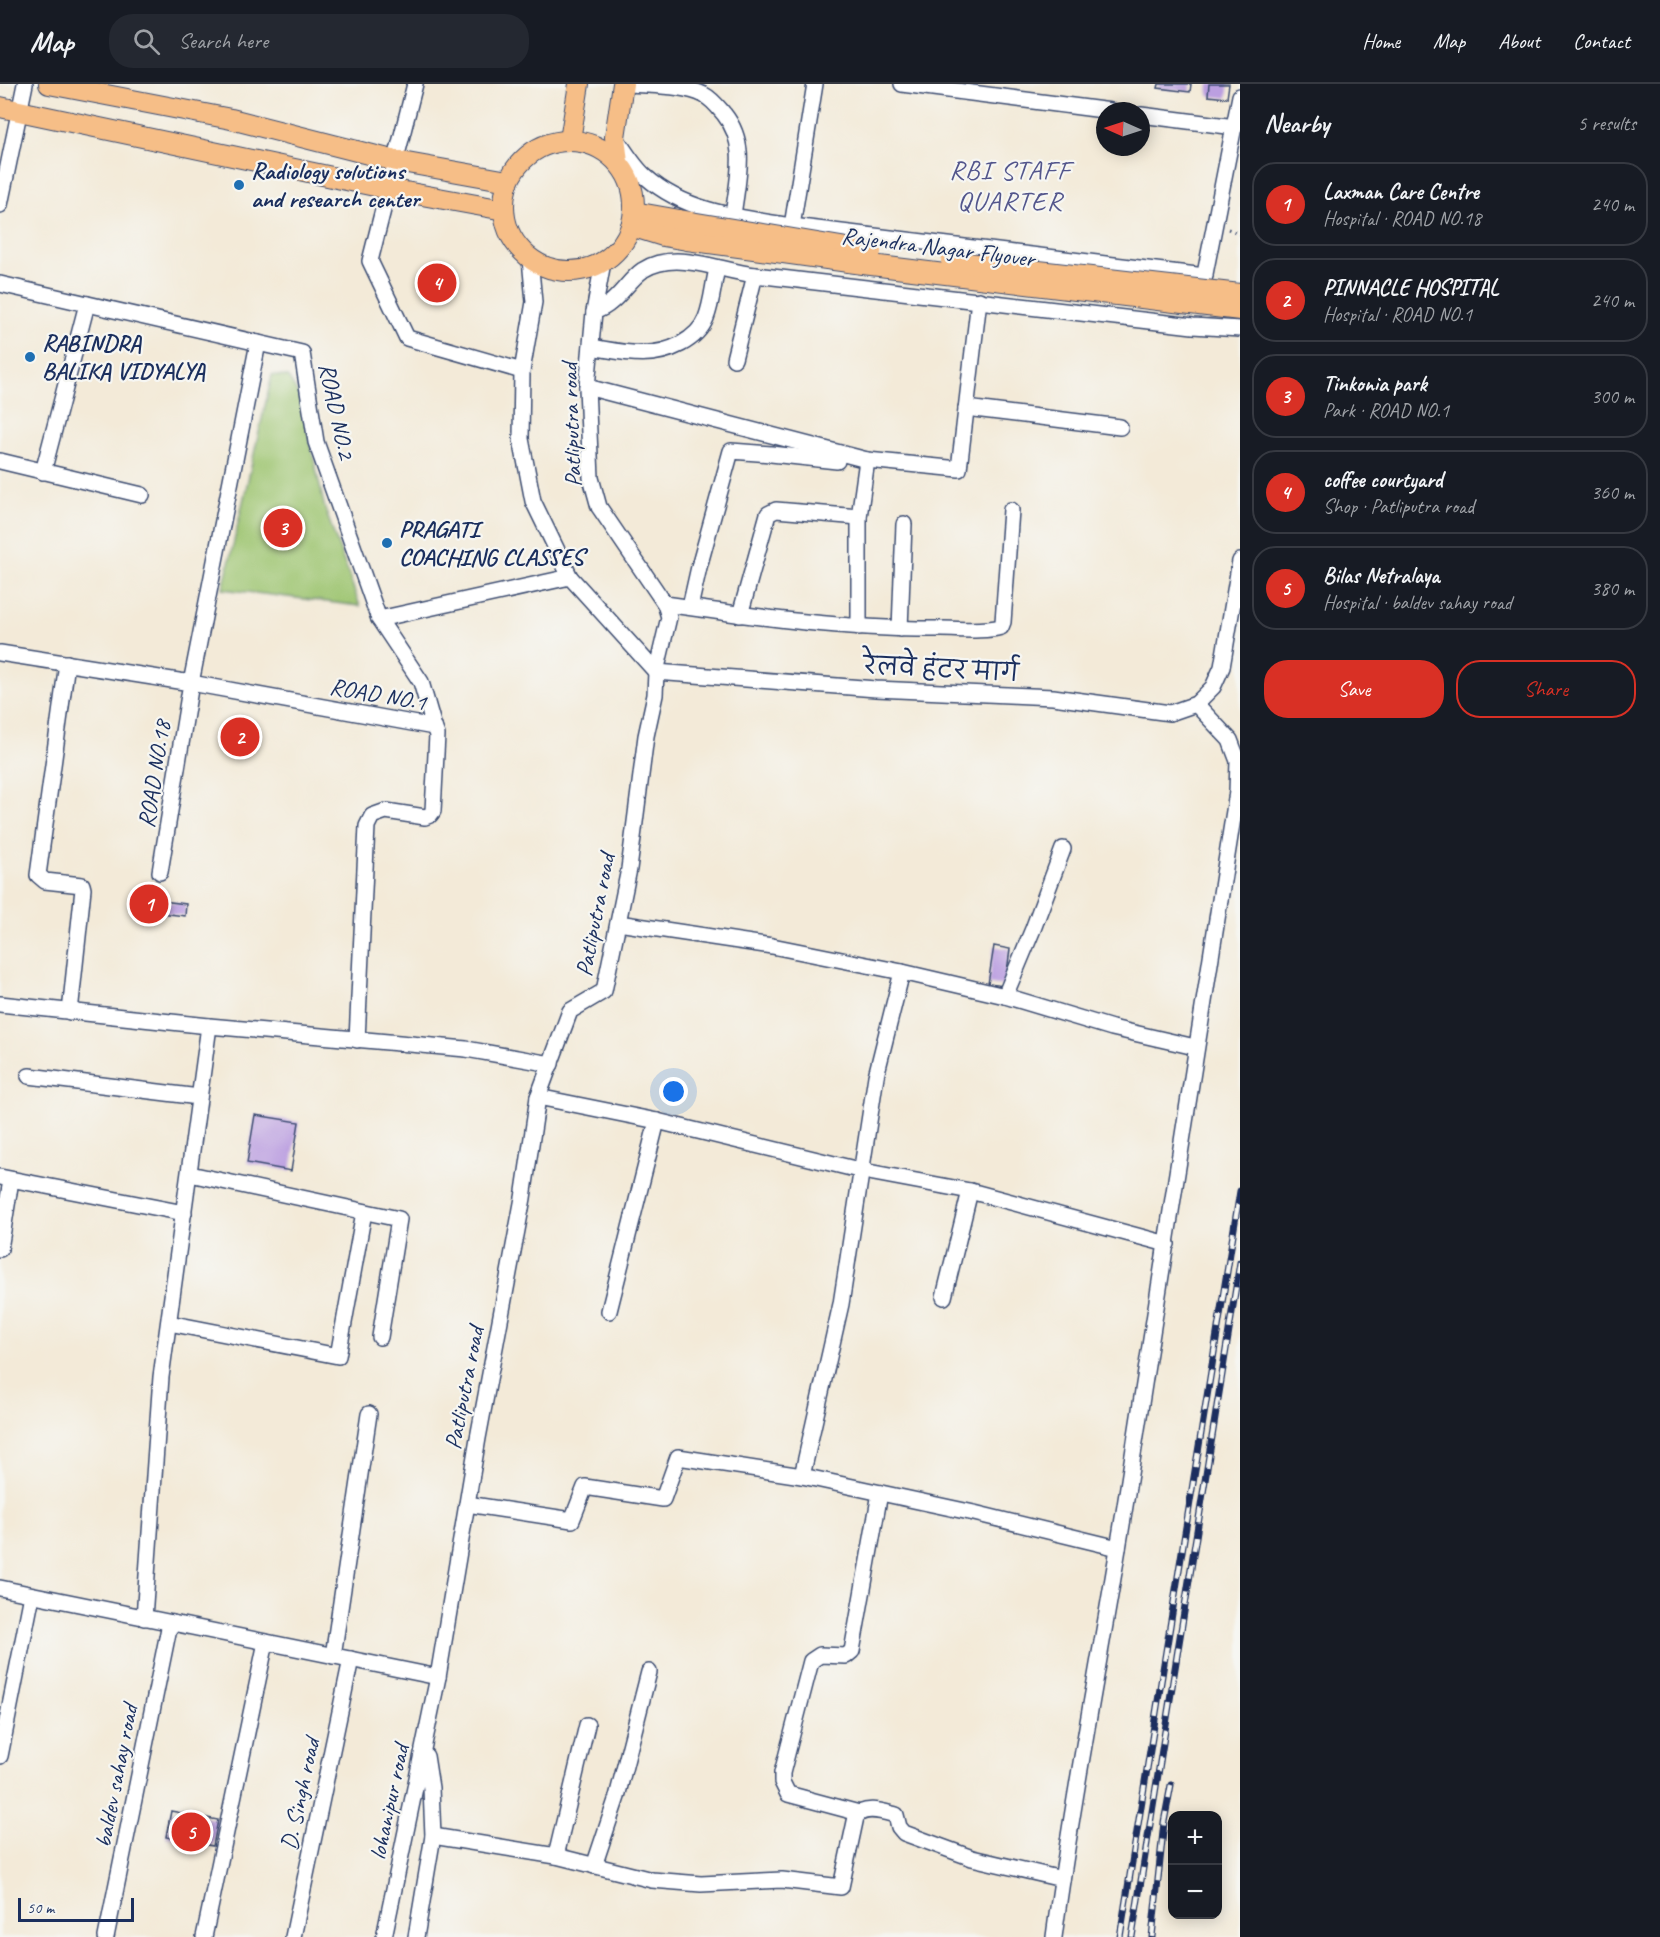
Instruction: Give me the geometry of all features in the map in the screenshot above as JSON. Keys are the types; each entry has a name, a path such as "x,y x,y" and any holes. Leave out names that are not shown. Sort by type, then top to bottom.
{"main road":[{"path":"49,84 231,119 396,161 508,181"},
{"path":"570,140 579,84"},
{"path":"618,163 615,137 623,84"},
{"path":"129,133 136,101"},
{"path":"10,109 389,189 504,210"},
{"path":"570,140 597,147 618,163 631,186 633,219 625,240 615,253 603,262 585,270 566,272 547,268 530,259 517,245 508,228 504,210 504,195 508,181 519,164 533,151 551,143 570,140"},
{"name":"Rajendra Nagar Flyover","path":"633,219 863,264 1240,310"},
{"name":"Rajendra Nagar Flyover","path":"689,231 1240,294"}],"street":[{"path":"0,205 10,109 25,84"},
{"path":"415,84 370,261 407,338 522,371"},
{"path":"630,84 688,90 704,94 716,104 731,123 739,141 741,155 733,216"},
{"path":"792,226 815,84"},
{"path":"902,84 1096,109"},
{"path":"1193,326 1240,96"},
{"path":"1150,116 1235,127"},
{"path":"615,137 644,176 673,196 733,216 792,226 1205,276"},
{"name":"Patliputra road","path":"530,259 534,302 522,371 521,439 532,501 570,577"},
{"path":"594,312 610,304 641,271 661,261 682,261 755,275 1193,326 1240,329"},
{"path":"603,262 615,280 626,287"},
{"name":"Patliputra road","path":"438,1677 523,1198 538,1097 570,1011 604,991 629,869 646,736 655,695 656,672 669,617 665,604 599,507 591,478 587,387 594,312 603,262"},
{"path":"591,347 649,355 662,353 686,342 694,337 706,317 717,269"},
{"path":"734,359 755,275"},
{"name":"ROAD NO.2","path":"0,284 302,353 316,442 379,619"},
{"path":"587,387 867,460 959,469 979,300"},
{"path":"44,472 87,304"},
{"path":"191,682 258,343"},
{"path":"966,408 1120,427"},
{"path":"690,608 731,452 771,453 837,461"},
{"path":"859,627 859,517 867,460"},
{"path":"0,461 142,495"},
{"path":"740,615 768,514 776,510 859,517"},
{"path":"665,604 740,615 859,627 900,629 1001,627 1011,510"},
{"path":"900,629 904,524"},
{"path":"1054,1937 1167,1244 1195,1047 1237,792 1238,761 1230,740 1196,704 1213,687 1222,667 1240,561"},
{"path":"379,619 570,577 656,672"},
{"name":"ROAD NO.1","path":"0,653 191,682 434,727 421,682 379,619"},
{"path":"67,663 38,875 45,881 82,885 83,889 70,1012"},
{"name":"रेलवे हंटर मार्ग","path":"656,672 876,689 1053,697 1170,713 1196,704"},
{"name":"ROAD NO.18","path":"160,872 191,682"},
{"path":"357,1040 367,825 372,816 386,811 425,817 433,811 437,735 434,727"},
{"path":"1005,996 1034,929 1063,849"},
{"path":"618,923 772,946 902,972 1005,996 1113,1028 1195,1047"},
{"path":"802,1476 841,1304 876,1076 902,972"},
{"path":"0,1004 209,1026 466,1049 551,1064"},
{"path":"144,1618 161,1377 209,1026"},
{"path":"29,1076 199,1097"},
{"path":"538,1097 657,1121 862,1171 970,1191 1167,1244"},
{"path":"609,1311 657,1121"},
{"path":"190,1174 399,1219 380,1337"},
{"path":"0,1249 6,1178 184,1213"},
{"path":"944,1297 970,1191"},
{"path":"169,1323 338,1356 364,1212"},
{"path":"333,1656 369,1414"},
{"path":"467,1504 572,1520 585,1487 663,1499 678,1457 802,1476 974,1513 1118,1548"},
{"path":"880,1493 852,1651 846,1656 820,1655 811,1661 782,1782 788,1794 859,1813 876,1811 896,1815 901,1831 904,1833 972,1858 1062,1879"},
{"path":"0,1588 438,1677"},
{"path":"0,1756 32,1594"},
{"name":"baldev sahay road","path":"106,1937 170,1623"},
{"path":"204,1937 266,1642"},
{"name":"D. Singh road","path":"293,1937 351,1659"},
{"path":"594,1866 617,1797 650,1672"},
{"name":"lohanipur road","path":"384,1937 438,1677"},
{"path":"556,1857 587,1725"},
{"path":"416,1937 433,1836 431,1788 425,1744"},
{"path":"433,1836 556,1857 662,1881 702,1884 783,1880 841,1887 856,1817 859,1813"}],"green space":[{"path":"272,375 288,377 300,397 325,509 360,606 223,589"}],"building":[{"path":"1159,84 1191,84 1190,92 1158,88"},
{"path":"1209,84 1229,84 1227,98 1208,96"},
{"path":"146,899 186,904 185,916 144,911"},
{"path":"994,946 1010,949 1005,986 988,984"},
{"path":"255,1115 299,1122 291,1171 247,1163"},
{"path":"171,1811 218,1820 213,1846 166,1837"}],"railway":[{"path":"1120,1937 1240,1191"},
{"path":"1132,1937 1240,1262"},
{"path":"1152,1937 1164,1822 1171,1785"}],"place":[{"name":"Radiology solutions and research center","path":"239,185"},
{"name":"coffee courtyard","path":"437,283"},
{"name":"RABINDRA BALIKA VIDYALYA","path":"30,357"},
{"name":"Tinkonia park","path":"283,528"},
{"name":"PRAGATI COACHING CLASSES","path":"387,543"},
{"name":"PINNACLE HOSPITAL","path":"240,737"},
{"name":"Laxman Care Centre","path":"149,904"},
{"name":"Bilas Netralaya","path":"191,1832"}],"district":[{"name":"RBI STAFF QUARTER","path":"1010,186"}]}
